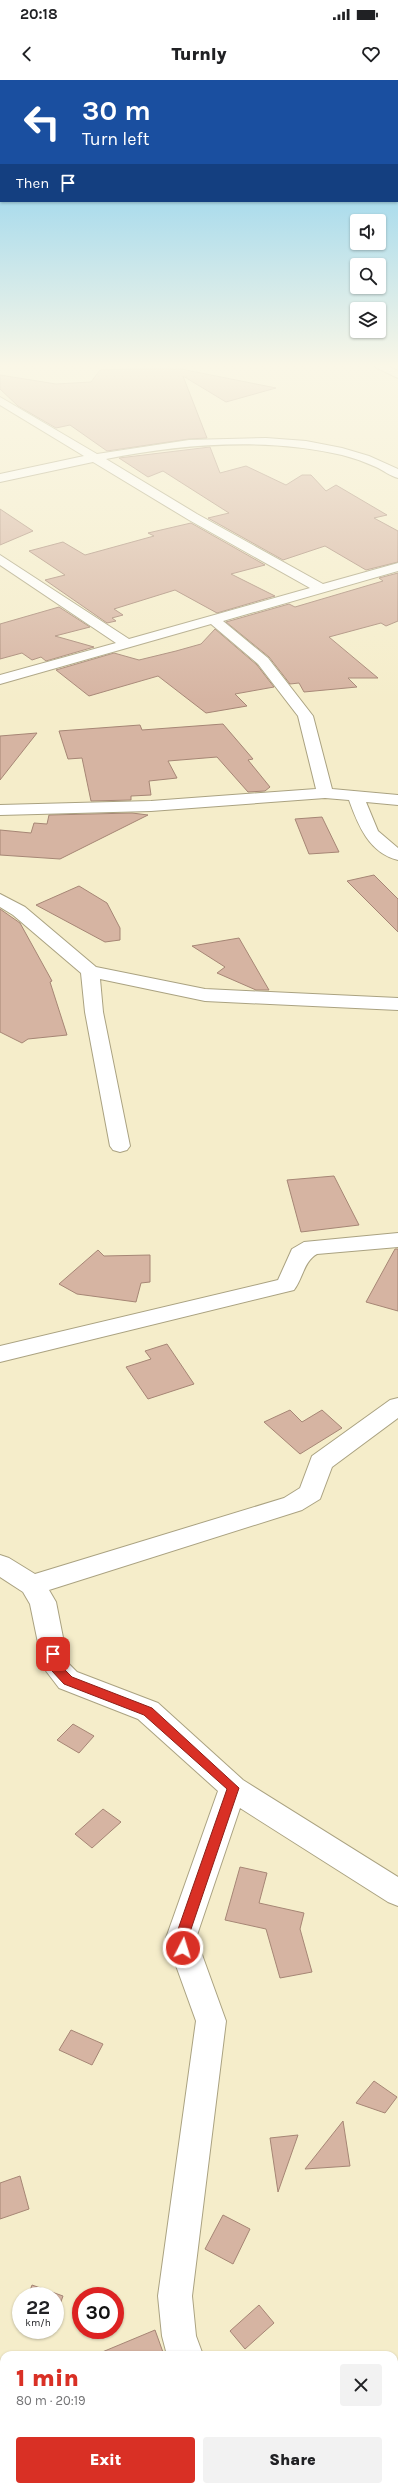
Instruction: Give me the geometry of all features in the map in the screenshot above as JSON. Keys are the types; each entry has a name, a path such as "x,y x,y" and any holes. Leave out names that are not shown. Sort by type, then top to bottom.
{"street":[{"path":"124,477 193,518 322,589"},
{"path":"0,560 127,644"},
{"path":"0,680 398,567"},
{"path":"214,620 263,661 305,716 325,793"},
{"path":"0,810 150,806 325,793 398,800"},
{"path":"356,796 370,833 384,849 398,855"},
{"path":"0,899 19,911 90,971 205,995 398,1004"},
{"path":"90,971 94,1012 120,1146"},
{"path":"0,1354 286,1285 290,1280 300,1254 312,1247 398,1240"},
{"path":"32,1585 293,1504 311,1493 321,1462 398,1406"},
{"path":"0,1565 32,1585 43,1602 56,1668 68,1680 148,1712 233,1788 398,1893"},
{"path":"184,2351 179,2336 175,2296 211,2021 208,2005 185,1957 181,1938 233,1788"}],"building":[{"path":"172,477 268,477 286,485 300,477 312,477 326,491 336,485 387,515 374,518 398,531 398,562 366,570 325,546 283,560 208,518 229,513"},
{"path":"0,509 33,531 0,545"},
{"path":"191,523 265,565 231,574 275,596 217,613 175,590 114,609 123,615 112,618 116,621 107,623 45,580 65,575 29,551 63,542 85,555 154,536 148,533"},
{"path":"398,573 398,621 386,626 381,623 329,637 378,678 348,678 357,687 304,692 299,683 290,684 269,657 226,622 289,604 295,607 383,581 379,578"},
{"path":"59,607 90,627 55,636 94,647 46,661 41,657 32,660 22,653 0,659 0,624"},
{"path":"215,629 257,665 274,687 235,694 247,706 206,713 158,676 89,696 56,670 114,653 139,660 176,651 201,644"},
{"path":"223,724 253,759 248,760 270,787 265,791 248,792 217,757 168,761 177,778 149,781 151,795 131,796 131,800 91,801 82,758 68,759 59,731 140,725 142,730"},
{"path":"37,733 0,780 0,736"},
{"path":"132,813 148,815 60,859 0,855 0,830 31,833 34,823 47,824 49,815"},
{"path":"322,817 339,852 309,854 295,819"},
{"path":"374,875 398,899 398,932 347,881"},
{"path":"79,886 107,903 120,928 120,940 105,942 36,905"},
{"path":"0,909 20,923 52,981 50,982 67,1035 28,1039 22,1043 0,1032"},
{"path":"239,938 269,990 256,990 217,973 225,967 192,946"},
{"path":"334,1176 359,1225 301,1232 287,1180"},
{"path":"395,1249 398,1249 398,1311 366,1302"},
{"path":"98,1250 104,1256 150,1255 150,1282 141,1283 136,1302 77,1294 59,1284"},
{"path":"167,1344 194,1384 148,1399 126,1367 151,1359 145,1351"},
{"path":"290,1410 302,1422 322,1410 342,1428 300,1454 264,1422"},
{"path":"73,1724 94,1736 79,1753 57,1740"},
{"path":"103,1809 121,1822 92,1848 75,1834"},
{"path":"240,1867 267,1873 259,1903 304,1913 300,1929 312,1972 280,1978 266,1929 225,1920"},
{"path":"71,2030 103,2044 92,2065 59,2050"},
{"path":"374,2081 397,2097 385,2113 356,2103"},
{"path":"343,2121 350,2166 305,2169"},
{"path":"298,2135 278,2192 270,2138"},
{"path":"20,2176 29,2209 0,2219 0,2183"},
{"path":"223,2215 250,2229 233,2264 205,2249"},
{"path":"259,2305 274,2323 245,2349 230,2331"},
{"path":"155,2330 163,2351 105,2351"}],"route":[{"path":"53,1654 56,1668 68,1680 148,1712 233,1788 181,1938 183,1948"}]}
